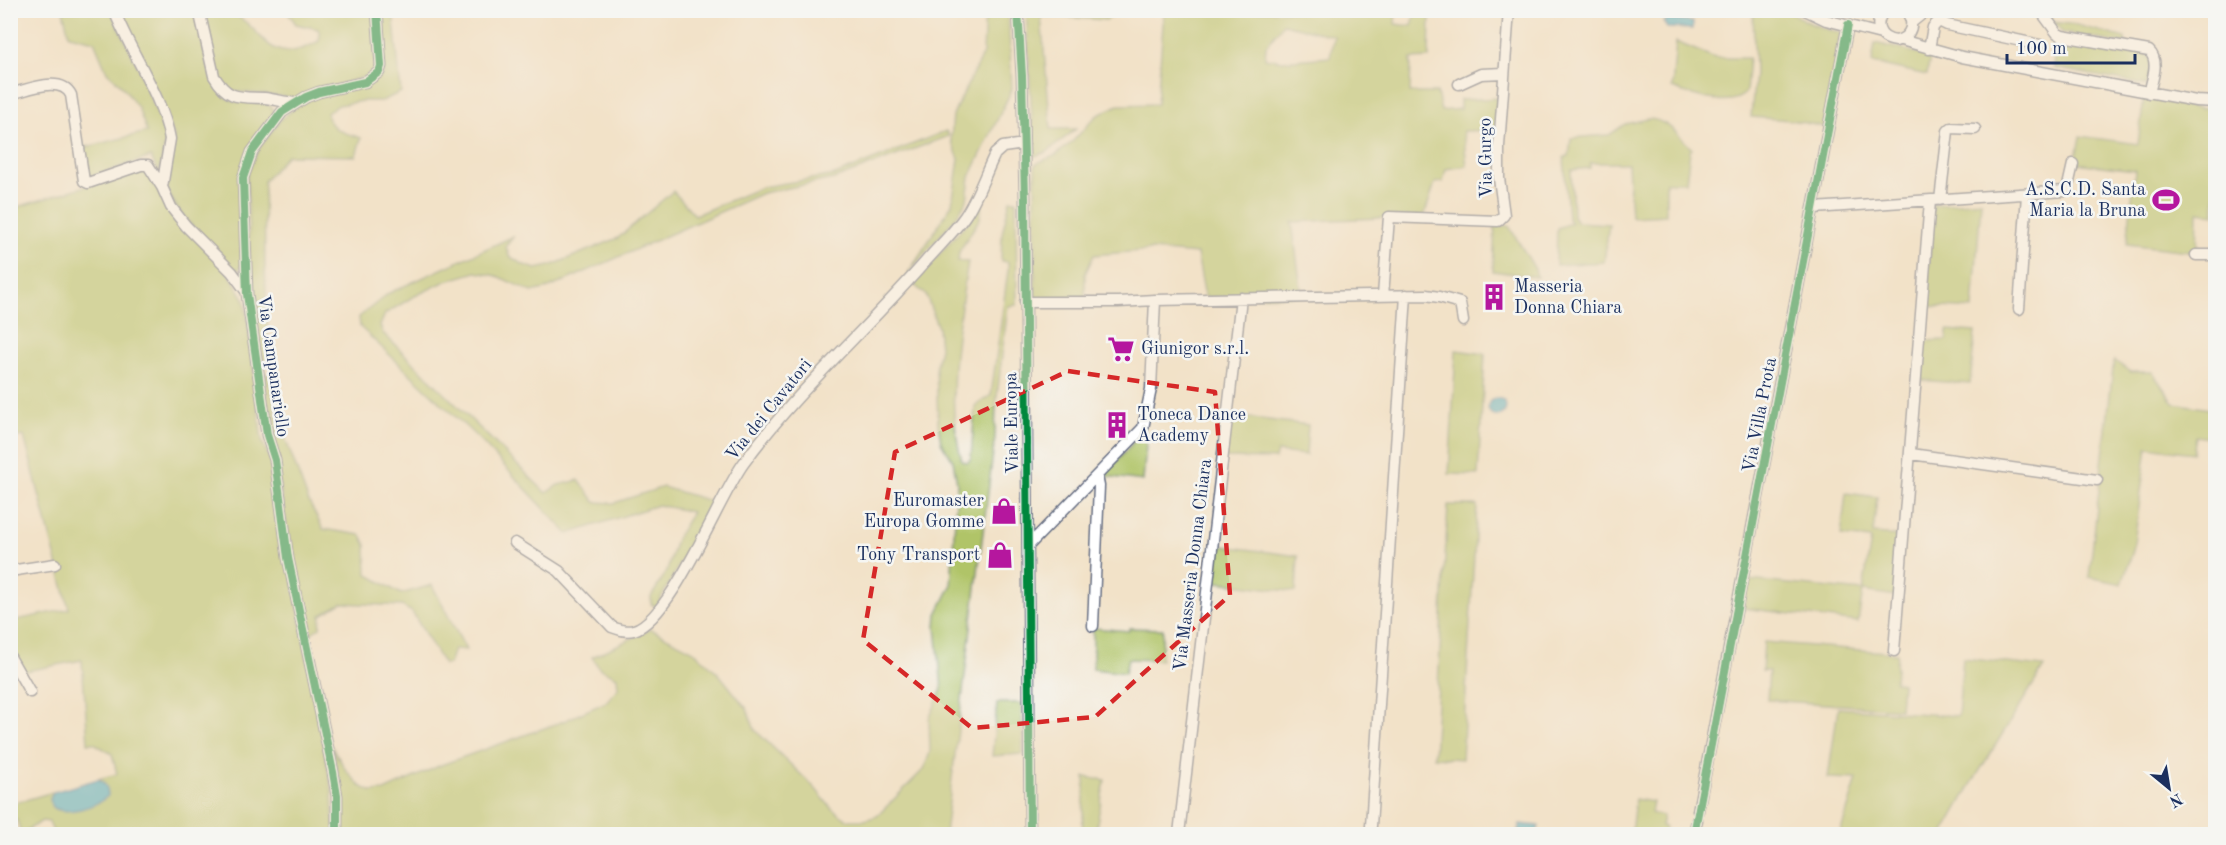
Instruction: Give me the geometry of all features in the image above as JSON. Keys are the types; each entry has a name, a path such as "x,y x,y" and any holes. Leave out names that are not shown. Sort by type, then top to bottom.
{"street":[{"path":"114,10 158,104 168,131 170,139 162,187"},
{"path":"199,10 211,66 219,85 228,94 237,98 267,99 294,104"},
{"name":"Via Campanariello","path":"337,834 337,796 333,772 288,558 278,474 267,435 247,294 243,178 252,152 273,122 294,104 319,92 365,82 379,72 381,66 377,10"},
{"name":"Viale Europa","path":"1018,10 1024,144 1030,834"},
{"name":"Via Gurgo","path":"1383,296 1389,217 1498,221 1504,215 1499,178 1499,157 1509,10"},
{"path":"1805,10 1826,20 1881,34 1890,40 1908,31 1927,10"},
{"path":"1905,10 1908,31 1926,48 2149,93 2216,102"},
{"path":"2040,10 2057,33 2062,36 2149,51 2155,62 2149,93"},
{"path":"1848,25 1880,15 1881,34"},
{"path":"1926,48 1933,27 1939,21 1947,25 2040,45"},
{"name":"Via Villa Prota","path":"1694,834 1848,25"},
{"path":"1459,84 1481,74 1504,73"},
{"path":"10,94 60,84 68,88 84,180 86,182 141,165 148,165 171,207 232,272 247,294"},
{"path":"1894,651 1935,201 1948,131 1950,128 1976,129"},
{"name":"Via dei Cavatori","path":"516,543 559,572 612,627 624,631 634,630 649,622 678,581 742,465 774,424 906,284 965,216 995,154 1004,147 1024,144"},
{"path":"1814,208 2065,191 2073,164"},
{"path":"2019,309 2027,194"},
{"path":"2196,255 2216,255"},
{"path":"1371,826 1406,295"},
{"path":"1025,302 1107,303 1406,295 1439,297 1457,302 1461,307 1463,321"},
{"name":"Via Masseria Donna Chiara","path":"1179,834 1241,298"},
{"path":"1028,546 1137,436 1146,421 1151,390 1155,300"},
{"path":"1911,454 2097,480"},
{"path":"1093,626 1099,486 1097,477"},
{"path":"10,571 55,564"},
{"path":"10,657 30,692"}],"highlighted area":[{"path":"1068,371 1215,392 1230,595 1095,717 972,728 863,640 895,452"}],"green space":[{"path":"63,11 111,11 140,71 165,134 159,174 151,157 89,177 82,148 147,132 138,108 122,86 107,72 94,41 69,35"},
{"path":"135,11 196,11 209,69 219,89 232,101 266,103 275,113 247,156 242,265 238,270 234,269 182,215 167,191 174,136 119,15"},
{"path":"202,11 230,12 243,20 269,44 278,50 288,52 302,49 319,41 320,34 318,29 296,24 287,11 371,11 374,21 376,69 367,76 296,98 230,91 222,85"},
{"path":"380,11 393,11 401,92 382,101 362,101 339,105 327,113 328,119 335,128 361,138 356,156 287,155 264,181 269,362 263,363 260,357 250,282 247,172 260,147 281,119 300,104 318,96 369,84 383,74"},
{"path":"985,11 1008,11 1012,89 970,177 967,200 957,216 908,273 952,204 959,159 951,140 953,115 983,53"},
{"path":"1026,11 1119,11 1107,20 1041,16 1051,129 1076,129 1047,152 1034,156"},
{"path":"1164,11 1396,11 1395,24 1412,26 1415,14 1430,16 1429,58 1411,59 1410,93 1437,93 1441,111 1460,109 1460,100 1500,98 1498,130 1463,131 1467,166 1446,169 1443,182 1435,183 1424,216 1292,222 1302,296 1205,297 1197,254 1152,250 1094,255 1085,274 1085,301 1035,300 1035,164 1056,155 1073,141 1096,116 1118,105 1157,104","holes":["1283,24 1334,36 1330,57 1282,61 1265,58 1266,46"]},
{"path":"1753,11 1787,11 1812,24 1841,32 1836,54 1840,55 1826,127 1790,120 1751,117 1755,73"},
{"path":"2044,11 2050,11 2053,21"},
{"path":"2054,22 2077,25 2125,38 2126,44 2063,33"},
{"path":"2057,38 2144,52 2152,60 2148,82 2145,85 2054,68"},
{"path":"1676,42 1715,58 1749,58 1746,92 1731,100 1721,100 1700,97 1672,88"},
{"path":"1875,43 1930,56 1927,75 1872,63"},
{"path":"2144,98 2201,109 2215,109 2215,214 2198,212 2197,252 2127,244 2135,170 2075,163 2080,136 2138,144"},
{"path":"1648,119 1667,125 1692,149 1686,182 1666,182 1666,215 1631,217 1628,163 1590,163 1590,168 1571,170 1573,216 1577,222 1609,224 1604,262 1556,265 1557,228 1571,223 1568,219 1564,157 1569,156 1571,138 1609,135 1625,124"},
{"path":"946,131 949,136 834,179 763,193 549,288 532,292 497,276 476,272 446,281 385,314 380,326 383,333 546,493 558,485 579,480 595,502 614,503 663,487 714,502 656,607 651,604 651,597 667,571 676,539 692,512 658,505 568,534 479,439 360,327 359,317 389,293 514,236 506,246 509,256 536,269 550,266 618,238 673,191 695,215 762,187 835,175"},
{"path":"146,169 230,275 245,300 262,441 271,462 332,791 334,834 54,834 49,822 42,821 21,834 17,820 11,822 11,804 53,792 50,799 104,782 98,779 117,774 112,754 94,743 88,743 82,660 22,672 11,652 11,621 69,609 24,436 11,438 11,209"},
{"path":"983,196 980,218 959,252 958,261 968,262 954,361 953,387 957,437 962,461 968,462 971,458 975,406 991,395 1008,270 1008,262 1001,261 1002,233 1010,200 1016,200 1017,305 1008,306 996,405 995,437 945,834 342,834 343,796 332,747 346,770 360,786 372,792 384,791 441,765 564,721 606,702 618,688 617,677 599,668 592,657 651,629 694,651 719,674 747,709 755,730 814,787 832,809 848,820 865,820 877,816 924,769 930,752 929,719 942,689 936,627 937,614 951,586 957,483 953,461 941,442 938,424 936,366 940,348 938,328 926,295 913,284 971,218"},
{"path":"1981,201 1973,309 1926,306 1933,205"},
{"path":"1495,225 1509,226 1535,269 1537,277 1493,271"},
{"path":"1947,330 1975,332 1970,384 1920,380 1923,341 1947,340"},
{"path":"1456,350 1485,354 1478,475 1449,474"},
{"path":"2114,360 2130,372 2152,372 2174,403 2215,410 2215,439 2196,436 2193,453 2147,447 2133,551 2122,584 2089,577"},
{"path":"269,374 275,411 308,500 323,529 361,535 366,545 367,574 401,594 432,585 466,650 454,649 449,664 444,665 412,612 402,606 342,603 321,615 320,627 310,634 289,539 278,475 264,379"},
{"path":"1228,415 1308,425 1306,455 1277,452 1275,459 1224,458"},
{"path":"1142,432 1147,433 1143,481 1104,476"},
{"path":"1846,493 1877,497 1873,534 1901,536 1896,596 1863,591 1871,539 1841,536"},
{"path":"1448,505 1477,505 1462,759 1434,757"},
{"path":"1215,545 1298,556 1296,592 1210,581"},
{"path":"1748,580 1863,591 1858,622 1743,608"},
{"path":"1093,628 1129,631 1129,628 1163,629 1161,660 1128,659 1125,673 1093,669"},
{"path":"1764,642 1897,653 1895,682 1902,683 1900,709 1767,700 1769,671 1762,671"},
{"path":"1963,658 2044,667 1943,834 1840,834 1857,779 1828,778 1838,708 1958,716"},
{"path":"997,703 1022,703 1023,754 992,756"},
{"path":"1085,777 1105,780 1095,834 1082,834"},
{"path":"1635,799 1653,802 1651,813 1663,816 1661,826 1665,827 1664,834 1631,834"}],"water":[{"path":"1670,19 1693,22 1693,29 1667,28 1663,22"},
{"path":"1497,398 1503,401 1506,407 1503,413 1497,416 1491,413 1488,407 1491,401"},
{"path":"98,779 105,784 108,791 108,796 102,800 81,809 65,811 52,807 50,799 53,792"},
{"path":"1520,824 1539,826 1537,834 1518,831"}],"cycle path":[{"path":"337,834 337,796 333,772 288,558 275,460 267,435 247,294 243,178 252,152 282,112 306,97 365,82 379,72 381,66 377,10"},
{"path":"1018,10 1025,198 1030,834"},
{"path":"1694,834 1848,25"}],"place":[{"name":"A.S.C.D. Santa Maria la Bruna","path":"2166,200"},
{"name":"Masseria Donna Chiara","path":"1494,297"},
{"name":"Giunigor s.r.l.","path":"1121,349"},
{"name":"Toneca Dance Academy","path":"1117,425"},
{"name":"Euromaster Europa Gomme","path":"1004,511"},
{"name":"Tony Transport","path":"1000,555"}]}
